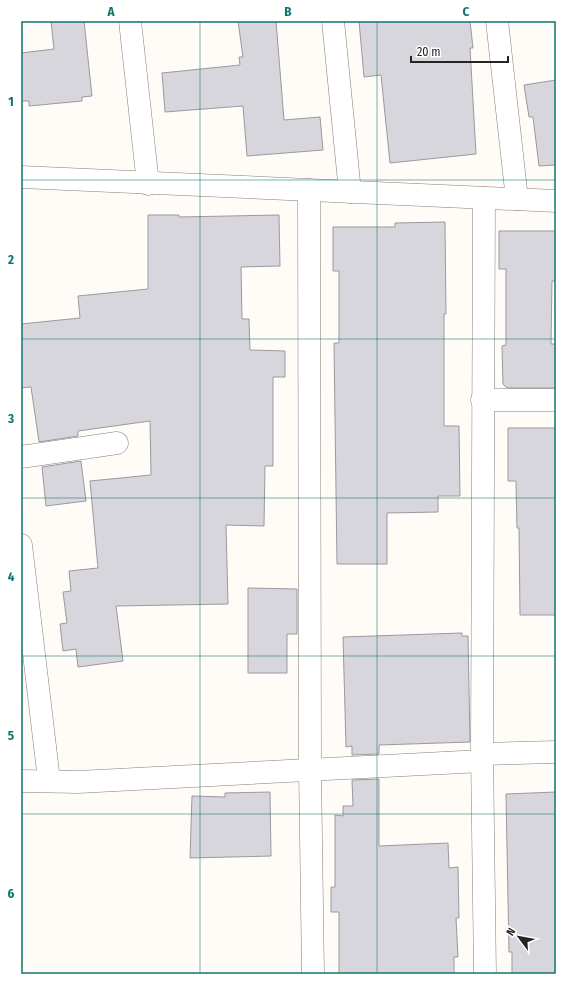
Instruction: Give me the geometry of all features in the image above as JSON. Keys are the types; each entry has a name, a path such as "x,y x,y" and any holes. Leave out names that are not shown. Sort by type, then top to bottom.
{"street":[{"path":"130,21 148,184"},
{"path":"333,21 350,192"},
{"path":"497,21 517,199"},
{"path":"21,177 148,184 556,200"},
{"path":"309,190 310,770 313,974"},
{"path":"484,198 482,400 482,758 485,974"},
{"path":"482,400 556,400"},
{"path":"21,456 117,443"},
{"path":"21,545 49,780"},
{"path":"21,781 49,780 78,782 310,770 556,752"}],"building":[{"path":"51,21 84,21 92,96 82,97 82,101 29,106 29,101 21,101 21,53 54,49"},
{"path":"238,21 276,21 284,120 320,117 323,150 247,156 243,106 165,112 162,73 240,65 239,57 243,57"},
{"path":"359,21 470,21 473,48 470,48 476,154 390,163 381,75 364,77"},
{"path":"556,80 556,165 539,166 533,117 529,117 524,85"},
{"path":"148,215 179,215 179,217 279,215 280,266 241,267 242,319 249,319 250,350 285,351 285,377 273,377 273,466 265,466 264,526 226,525 228,604 116,606 123,661 78,667 76,649 63,651 60,624 67,623 63,592 71,591 69,571 98,568 90,481 151,475 150,421 78,431 78,436 39,442 31,387 21,388 21,324 80,318 78,296 148,289"},
{"path":"445,222 446,314 444,314 444,426 459,426 460,496 438,496 438,512 387,513 387,564 337,564 334,343 339,343 339,271 333,271 333,227 395,227 395,223"},
{"path":"499,231 556,231 556,281 552,281 551,344 556,344 556,388 507,388 503,384 502,346 506,345 506,269 499,269"},
{"path":"508,428 556,428 556,615 520,615 519,528 517,528 516,481 508,481"},
{"path":"81,461 86,501 46,506 42,467"},
{"path":"248,588 297,589 297,634 287,634 287,673 248,673"},
{"path":"462,633 462,636 468,636 470,742 379,745 379,754 352,755 352,746 346,747 343,637"},
{"path":"379,779 379,846 448,843 449,868 458,867 459,918 456,918 458,957 454,957 454,974 339,974 339,912 331,912 331,887 335,887 335,815 343,816 343,806 353,806 352,780"},
{"path":"270,792 271,856 190,858 192,796 225,797 225,793"},
{"path":"556,792 556,974 512,974 512,952 509,952 506,794"}]}
